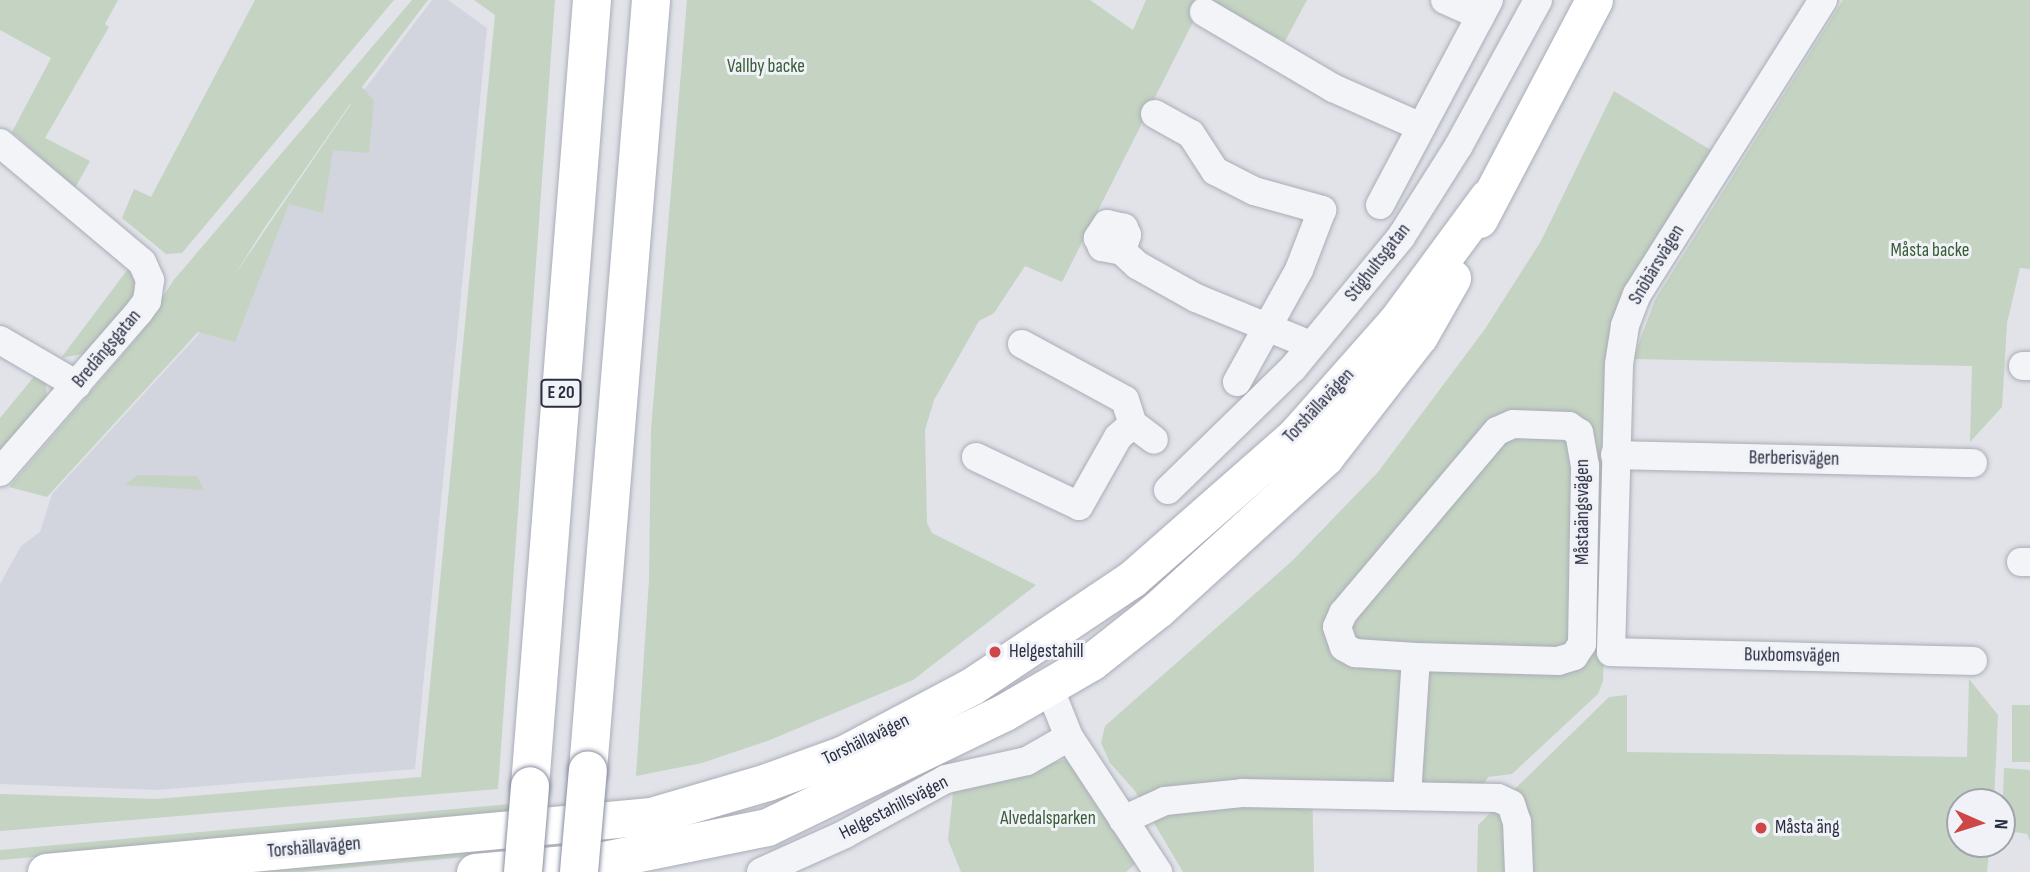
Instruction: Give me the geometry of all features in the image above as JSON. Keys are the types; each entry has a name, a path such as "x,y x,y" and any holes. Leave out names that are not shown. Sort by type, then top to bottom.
{"highway":[{"name":"E 20","path":"523,872 592,0"},
{"path":"579,872 651,0"}],"main road":[{"name":"Torshällavägen","path":"475,872 599,861 767,827 854,788 1049,687 1091,662 1158,609 1325,457 1419,336 1458,268 1488,197 1594,0"},
{"name":"Torshällavägen","path":"46,872 651,816 768,782 844,754 972,686 1132,579 1295,436 1396,322 1488,197"},
{"path":"1024,652 1049,687"}],"street":[{"path":"1380,205 1485,8 1445,0"},
{"name":"Stighultsgatan","path":"1168,490 1293,368 1401,237 1458,147 1538,0"},
{"name":"Snöbärsvägen","path":"1611,652 1620,348 1637,294 1823,0"},
{"path":"1204,12 1333,88 1421,127"},
{"path":"1468,43 1496,58"},
{"path":"1156,114 1191,134 1215,171 1254,191 1322,210 1299,270 1237,382"},
{"name":"Bredängsgatan","path":"0,143 142,262 150,280 147,301 0,472"},
{"path":"1122,251 1137,265 1196,298 1301,341"},
{"path":"0,340 77,385"},
{"path":"976,457 1079,506 1118,436 1143,432 1125,400 1022,344"},
{"name":"Måstaängsvägen","path":"1513,424 1569,426 1580,433 1584,466 1582,644 1574,656 1558,661 1416,657 1355,653 1344,647 1337,627 1343,613 1497,431 1513,424"},
{"name":"Berberisvägen","path":"1615,455 1973,463"},
{"name":"Buxbomsvägen","path":"1611,652 1973,661"},
{"path":"1407,796 1416,657"},
{"path":"1049,687 1069,737 1158,872"},
{"name":"Helgestahillsvägen","path":"761,872 845,834 946,779 1027,761 1069,737"},
{"path":"1123,820 1165,801 1241,793 1498,798 1511,804 1517,822 1519,872"}],"shaded area":[{"path":"432,0 448,0 487,28 415,769 158,790 0,784 0,584 21,546 40,532 52,494 198,335 339,123"}],"green space":[{"path":"0,0 118,0 105,24 109,27 45,138 90,161 75,188 12,132 51,58 0,30"},
{"path":"255,0 394,0 182,253 166,254 122,218 134,189 151,197"},
{"path":"412,0 428,0 362,87 374,101 369,153 333,150 323,213 289,204 235,342 198,332 47,497 9,487 136,339 173,281","holes":["351,104 234,276 263,230"]},
{"path":"474,0 555,0 498,789 0,831 0,794 156,799 421,777 495,15"},
{"name":"Vallby backe","path":"687,0 1090,0 1133,30 1146,0 1307,0 1285,41 1219,9 1198,12 1062,282 1025,266 994,313 979,321 934,400 925,430 927,523 932,533 1036,585 913,680 770,740 702,763 636,776 649,580 651,429"},
{"name":"Måsta backe","path":"1843,0 2030,0 2030,269 2020,268 2007,323 2002,407 1970,442 1972,366 1633,359 1655,300"},
{"path":"1614,91 1714,152 1616,337 1603,681 1598,694 1512,774 1488,777 1482,788 1312,783 1314,872 1183,872 1135,791 1110,763 1101,743 1105,726 1292,561 1378,472 1485,329 1541,241"},
{"path":"128,269 135,281 133,299 88,353 61,358"},
{"path":"37,373 46,384 47,401 0,455 0,418"},
{"path":"138,475 197,476 204,490 124,485"},
{"path":"1969,679 1998,715 1995,788 1946,788 1946,858 1988,858 1987,872 1477,872 1478,825 1609,697 1627,695 1627,752 1967,757"},
{"path":"2012,705 2030,705 2030,762 2012,762"},
{"name":"Alvedalsparken","path":"1074,757 1140,860 1126,872 961,872 948,840 954,784 998,778"},
{"path":"2004,768 2030,770 2030,841 2027,834 2016,832 2016,788 2003,788"},
{"path":"511,804 510,816 0,860 0,850"},
{"path":"483,849 484,854 466,857 302,872 185,872"}],"place":[{"name":"Helgestahill","path":"995,652"},
{"name":"Måsta äng","path":"1761,828"}]}
